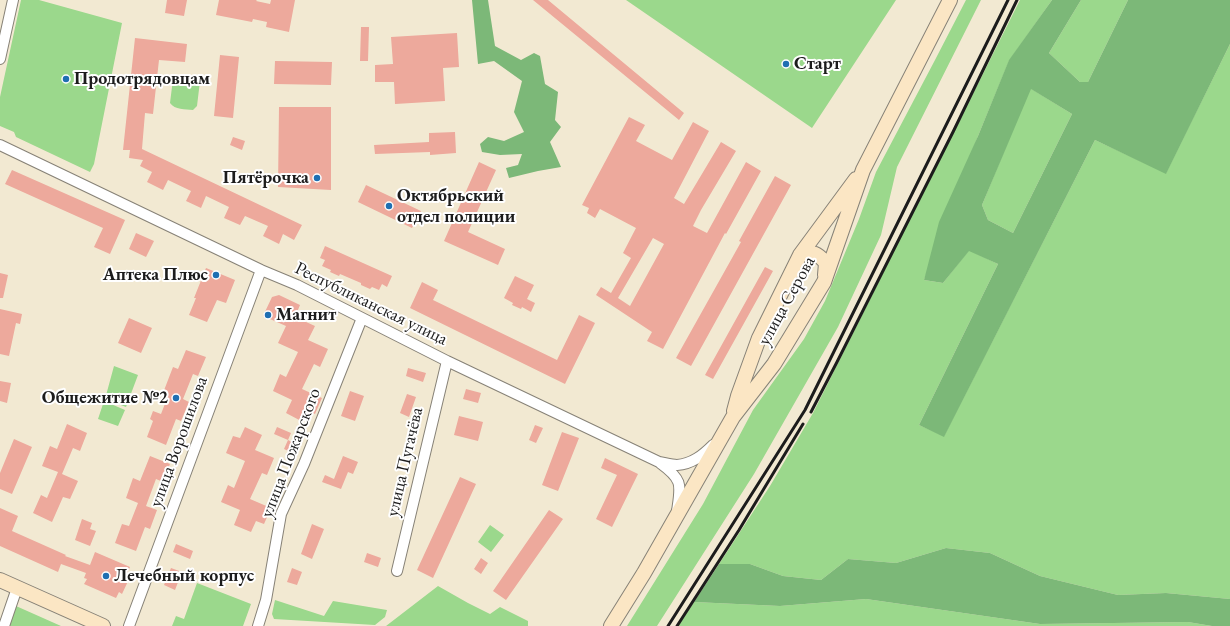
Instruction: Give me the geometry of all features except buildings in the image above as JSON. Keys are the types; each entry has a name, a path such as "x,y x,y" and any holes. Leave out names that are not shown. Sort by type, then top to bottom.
{"street":[{"path":"0,59 13,0"},
{"name":"улица Серова","path":"611,626 644,573 733,417 774,364 824,282 863,170 950,0"},
{"name":"Республиканская улица","path":"0,144 262,270 297,285 447,361 659,462 677,465 689,463 704,454 723,434"},
{"name":"улица Серова","path":"733,417 738,396 759,338 800,255 863,170"},
{"path":"800,255 810,252 820,256 826,263 824,282"},
{"name":"улица Ворошилова","path":"128,626 262,270"},
{"name":"улица Пожарского","path":"258,626 266,600 281,514 304,464 362,318"},
{"name":"улица Пугачёва","path":"397,571 447,361"},
{"path":"659,462 672,472 678,480 680,490 677,516"},
{"path":"0,580 103,626"},
{"path":"4,626 17,588"}],"green space":[{"path":"21,0 39,0 122,23 94,164 90,172 16,137 14,132 0,126 0,97"},
{"path":"472,0 488,0 495,46 521,60 534,53 540,56 545,84 558,92 555,120 561,127 550,142 561,167 509,178 506,168 518,165 522,154 500,155 482,152 480,144 488,137 504,141 524,132 514,112 522,81 494,61 478,64"},
{"name":"Старт","path":"626,0 896,0 812,128"},
{"path":"966,0 981,0 897,167 881,235 838,327 754,474 657,626 627,626 703,504 753,410 804,339 825,301 859,219 876,172"},
{"path":"1020,0 1052,0 1009,61 978,136 924,280 943,283 969,250 998,264 919,425 944,436 1095,140 1166,173 1230,44 1230,599 1166,593 1118,595 1040,576 990,553 946,548 896,563 848,559 821,580 783,576 750,564 719,564 770,486 813,413"},
{"path":"1052,0 1081,0 1049,53 1080,82 1088,82 1128,0 1230,0 1230,44 1166,174 1095,140 944,437 919,425 998,264 969,251 943,283 924,280 939,222 978,136 1009,60","holes":["1031,89 1072,114 1013,233 988,220 982,205"]},
{"path":"1081,0 1128,0 1088,82 1080,82 1049,53"},
{"path":"174,76 193,77 200,81 197,106 193,110 177,108 170,103 173,79"},
{"path":"1030,88 1072,114 1013,233 988,220 982,205"},
{"path":"114,366 138,375 126,407 105,399"},
{"path":"104,401 125,410 118,426 98,419"},
{"path":"490,525 504,535 491,552 478,542"},
{"path":"946,548 990,553 1040,576 1118,595 1166,593 1230,599 1230,626 1212,626 1188,622 1040,624 866,599 780,606 694,602 719,564 750,564 783,576 821,580 848,559 896,563"},
{"path":"197,583 251,604 243,626 172,626 176,616 184,619"},
{"path":"438,586 490,614 500,607 528,621 528,626 386,626"},
{"path":"866,599 1040,624 1188,622 1212,626 678,626 694,602 780,606"},
{"path":"275,600 324,616 333,601 387,610 385,617 375,625 274,619 272,614"},
{"path":"16,606 61,626 9,626"}],"railway":[{"path":"668,626 805,410 1008,0"},
{"path":"811,412 953,132 1017,0"},
{"path":"677,626 739,530 803,424"}],"place":[{"name":"Старт","path":"786,64"},
{"name":"Продотрядовцам","path":"66,79"},
{"name":"Пятёрочка","path":"317,178"},
{"name":"Октябрьский отдел полиции","path":"389,206"},
{"name":"Аптека Плюс","path":"216,275"},
{"name":"Магнит","path":"268,315"},
{"name":"Общежитие №2","path":"176,398"},
{"name":"Лечебный корпус","path":"106,576"}]}
